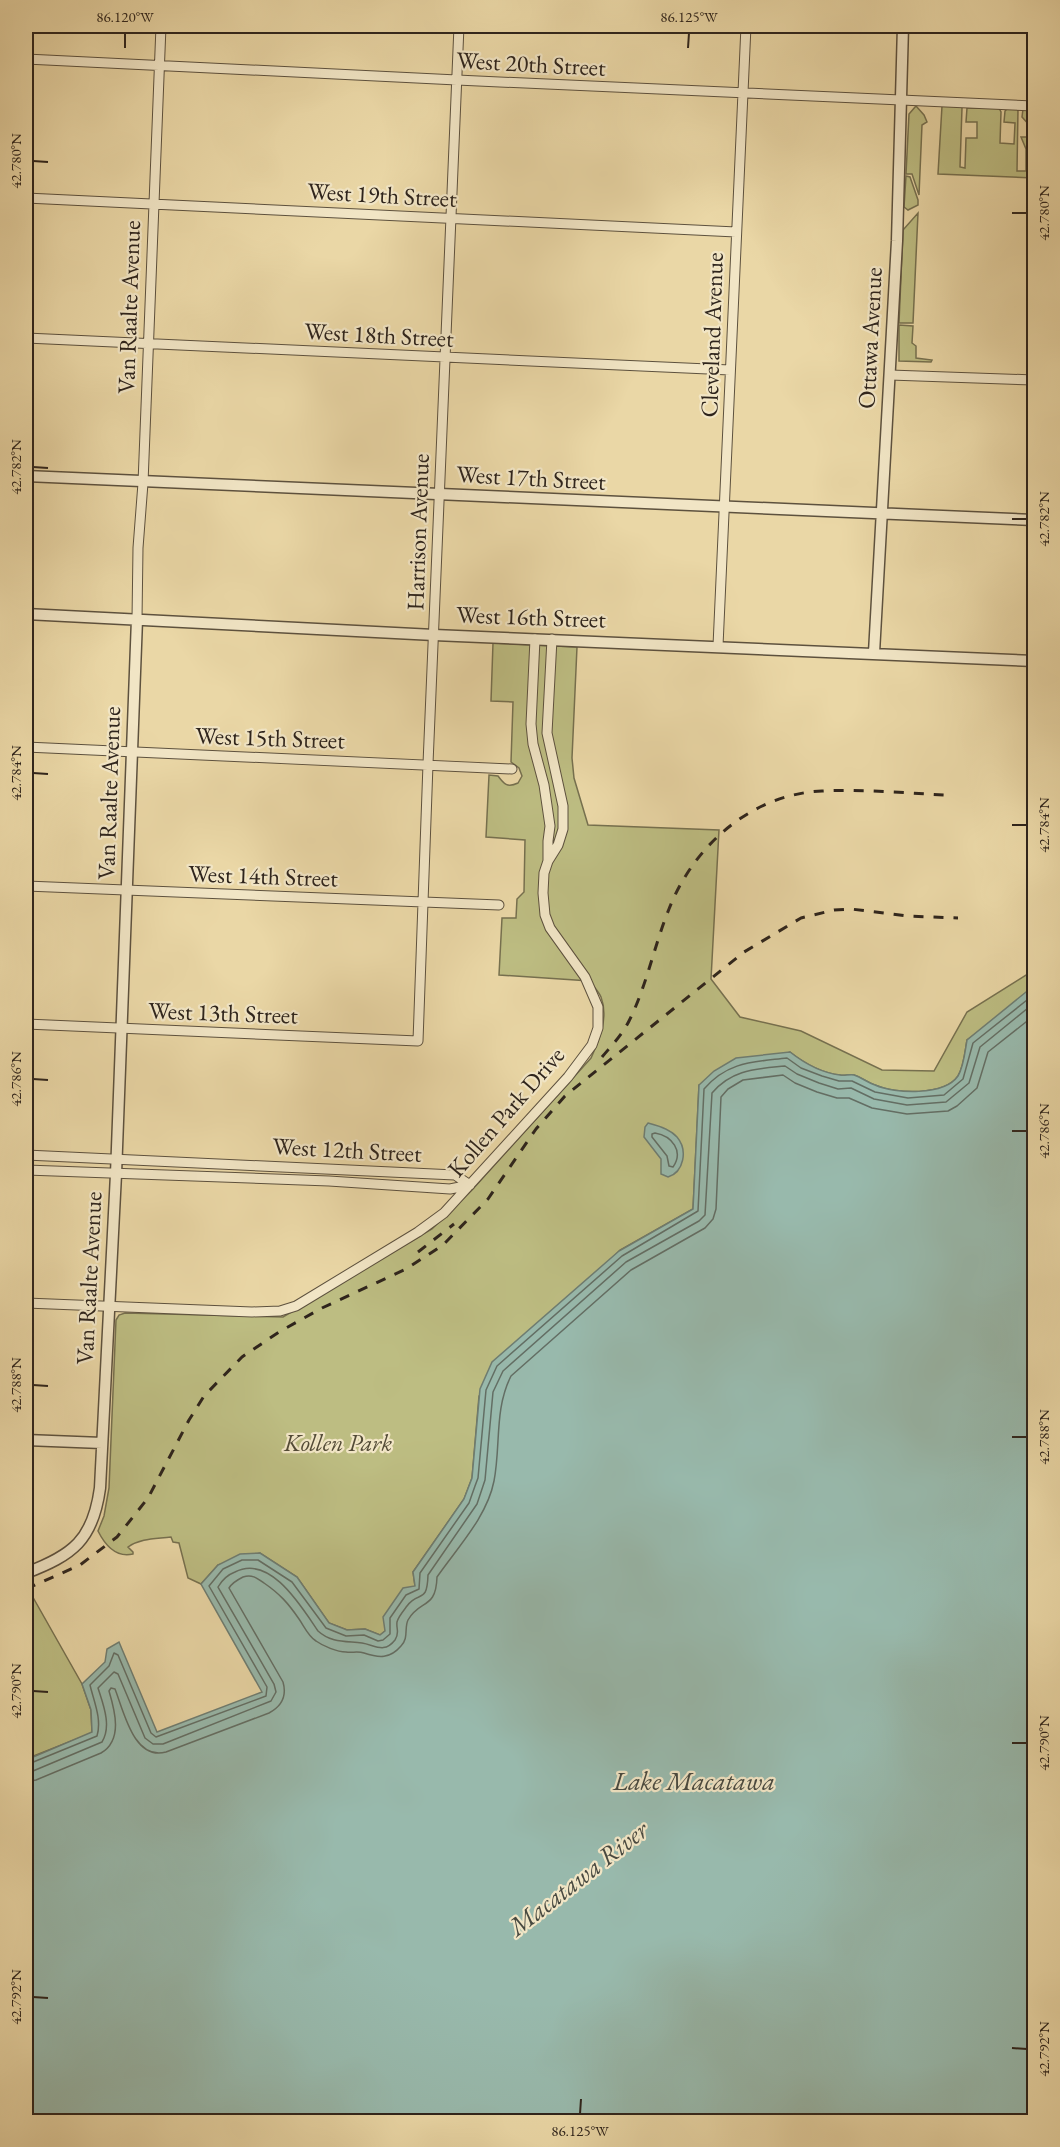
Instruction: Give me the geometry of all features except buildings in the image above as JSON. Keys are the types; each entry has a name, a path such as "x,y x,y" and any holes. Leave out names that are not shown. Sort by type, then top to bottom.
{"street":[{"name":"Van Raalte Avenue","path":"26,1573 69,1552 91,1527 97,1508 116,1174 138,548 143,483 161,26"},
{"name":"Harrison Avenue","path":"418,1041 459,26"},
{"name":"Cleveland Avenue","path":"718,646 746,26"},
{"name":"Ottawa Avenue","path":"874,653 880,512 890,375 903,26"},
{"name":"West 20th Street","path":"26,59 1035,106"},
{"name":"West 19th Street","path":"26,198 736,232"},
{"name":"West 18th Street","path":"26,338 730,369"},
{"path":"890,375 1035,380"},
{"name":"West 17th Street","path":"26,476 143,483 1035,520"},
{"name":"West 16th Street","path":"26,614 434,635 1035,661"},
{"name":"Kollen Park Drive","path":"535,639 532,744 548,806 550,826 548,861"},
{"name":"Kollen Park Drive","path":"108,1306 252,1312 280,1311 296,1306 418,1232 455,1203 568,1077 592,1045 598,1028 598,1007 585,977 561,946 545,915 544,873 558,845 562,830 563,806 547,733 552,639"},
{"name":"West 15th Street","path":"26,747 512,769"},
{"name":"West 14th Street","path":"26,886 499,905"},
{"name":"West 13th Street","path":"26,1024 418,1041"},
{"name":"West 12th Street","path":"26,1155 455,1175 470,1185"},
{"name":"West 12th Street","path":"26,1170 334,1182 450,1189 470,1185"},
{"path":"26,1303 108,1306"},
{"path":"26,1440 102,1443"}],"green space":[{"path":"916,106 927,122 922,125 919,195 912,174 906,174 909,114"},
{"path":"942,106 961,106 962,108 960,167 965,168 966,138 977,138 977,122 966,122 967,108 999,108 1001,112 1000,143 1014,144 1015,123 1004,122 1005,111 1008,108 1018,109 1017,171 1026,171 1026,149 1021,137 1034,137 1034,178 938,174"},
{"path":"1023,109 1034,110 1034,127 1031,127 1022,117"},
{"path":"906,176 910,177 918,200 918,205 908,210 904,207"},
{"path":"918,213 913,323 899,323 903,230"},
{"path":"899,325 913,326 912,343 916,346 916,358 932,360 931,362 899,361"},
{"name":"Kollen Park","path":"493,643 577,647 572,758 574,778 588,825 719,830 711,979 740,1017 801,1031 882,1070 934,1071 967,1012 1034,970 1034,995 967,1040 958,1076 952,1082 931,1090 907,1091 884,1088 854,1075 833,1074 820,1070 790,1052 699,1085 693,1209 620,1250 479,1396 472,1478 464,1499 413,1572 415,1586 380,1635 365,1629 347,1630 329,1623 297,1577 260,1553 218,1565 201,1584 188,1578 179,1543 173,1542 171,1537 149,1539 133,1544 128,1547 133,1554 127,1555 116,1552 104,1541 98,1531 104,1516 109,1488 116,1320 119,1315 125,1313 283,1317 432,1229 472,1190 591,1058 602,1029 604,1013 601,997 590,981 499,975 502,918 516,918 517,899 524,892 525,840 486,837 489,775 498,776 508,785 518,783 522,776 519,768 511,762 513,702 491,701"},
{"path":"26,1585 82,1684 91,1710 92,1733 26,1759"}],"water":[{"name":"Lake Macatawa","path":"1026,992 1034,995 1034,2121 26,2121 26,1760 92,1732 91,1710 82,1684 105,1662 107,1649 119,1642 157,1732 262,1692 201,1584 218,1565 240,1554 260,1553 297,1577 329,1623 347,1630 365,1629 380,1635 385,1631 383,1617 403,1588 415,1586 413,1572 464,1499 472,1478 480,1389 492,1362 619,1251 693,1209 699,1085 714,1071 736,1058 790,1052 820,1070 833,1074 854,1075 884,1088 919,1091 942,1087 958,1076 967,1040"},
{"path":"648,1123 671,1132 680,1142 683,1154 681,1166 668,1177 661,1174 661,1159 644,1137"}],"railway":[{"path":"602,1057 617,1040 629,1021 646,979 669,909 680,886 710,844 729,827 749,813 796,794 853,790 945,795"},
{"path":"26,1589 80,1565 117,1537 148,1498 204,1396 242,1357 279,1332 322,1308 406,1269 443,1245 488,1199 536,1129 565,1096 744,952 801,918 834,910 851,909 907,916 958,918"},
{"path":"418,1252 454,1224"}],"water label":[{"name":"Macatawa River","path":"578,1878"}]}
